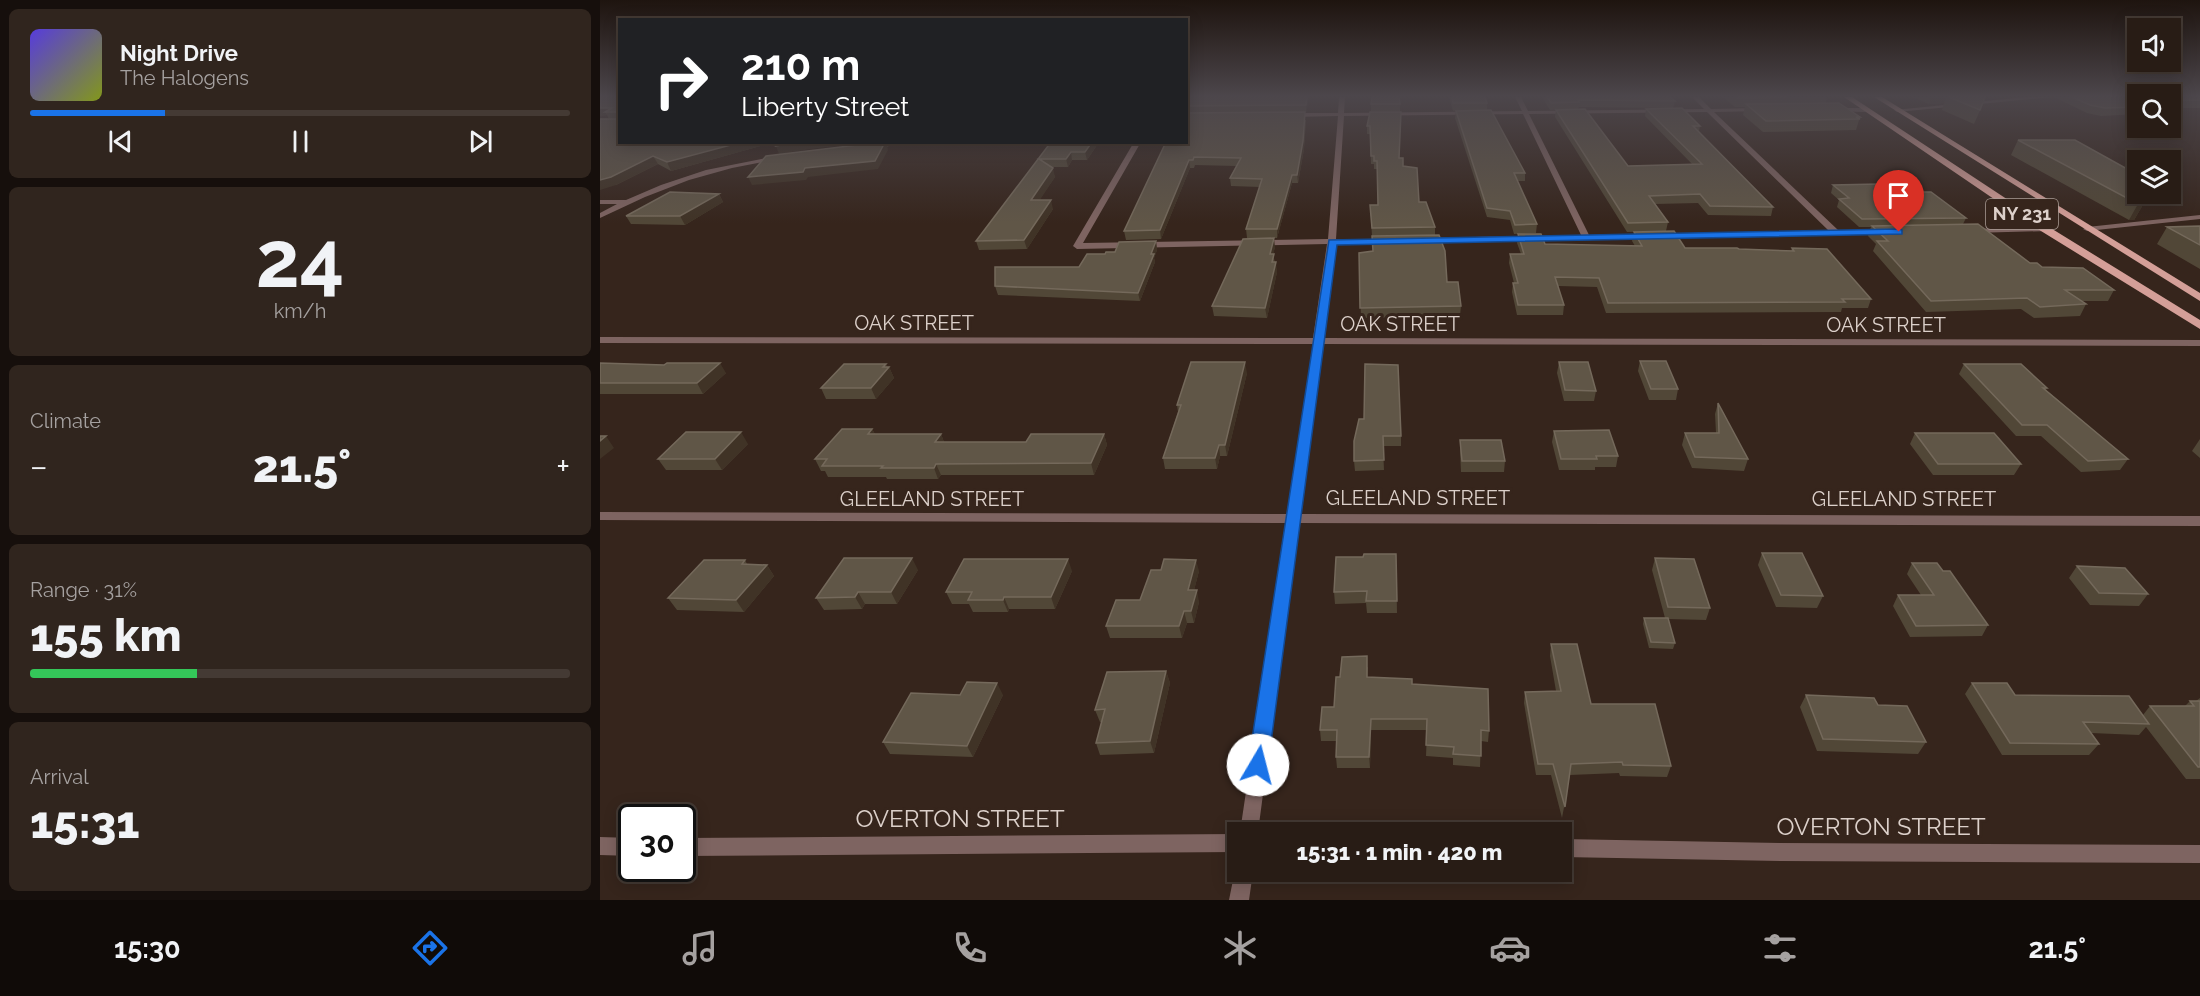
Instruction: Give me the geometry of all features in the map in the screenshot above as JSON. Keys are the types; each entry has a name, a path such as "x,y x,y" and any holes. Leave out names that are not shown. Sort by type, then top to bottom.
{"main road":[{"name":"NY 231","path":"1909,139 2045,229 2200,325"},
{"name":"NY 231","path":"1944,139 2200,298"}],"street":[{"path":"1250,822 1332,242 1339,139"},
{"path":"1539,139 1587,238"},
{"path":"1738,139 1836,234"},
{"path":"866,148 895,144"},
{"path":"1137,144 1077,246 1402,241"},
{"path":"600,216 626,202 716,171 788,156"},
{"path":"600,202 626,202"},
{"path":"2087,229 2200,217"},
{"path":"1960,231 2045,229"},
{"path":"1413,241 1892,232"},
{"name":"OAK STREET","path":"600,340 2200,343"},
{"name":"GLEELAND STREET","path":"600,516 2200,521"},
{"name":"OVERTON STREET","path":"696,847 1227,843"},
{"path":"600,846 618,846"},
{"name":"OVERTON STREET","path":"1572,848 1781,852 2200,854"},
{"path":"1239,900 1242,882"}],"building":[{"path":"600,139 618,139 618,144 734,144 667,162 653,156 611,177 600,180"},
{"path":"1188,139 1303,139 1297,175 1292,175 1277,229 1246,229 1262,179 1230,178 1241,158 1194,157 1193,160 1189,160 1160,230 1124,231 1165,144 1188,144"},
{"path":"1370,139 1400,139 1399,158 1403,158 1403,166 1417,168 1419,202 1426,202 1435,227 1372,228 1370,205 1378,205 1377,161 1374,161 1374,156 1371,156"},
{"path":"1465,139 1507,139 1525,173 1514,173 1537,224 1515,225 1510,211 1487,208"},
{"path":"1574,139 1608,139 1628,166 1702,164 1677,139 1706,139 1773,207 1710,206 1700,194 1649,196 1668,222 1628,223"},
{"path":"2018,140 2075,140 2127,169 2127,198"},
{"path":"884,144 875,161 805,168 803,172 748,177 766,156"},
{"path":"1049,144 1091,144 1085,152 1071,152 1066,159 1039,159 1053,168 1031,200 1051,200 1024,240 976,241"},
{"path":"1879,184 1888,192 1931,192 1966,218 1862,219 1839,199 1849,198 1833,185"},
{"path":"670,192 719,194 680,216 626,216"},
{"path":"1978,224 2030,263 2037,263 2042,267 2083,268 2114,290 2065,290 2086,304 2040,307 2027,298 1931,301 1877,241 1888,241 1872,226"},
{"path":"2200,226 2200,245 2167,227"},
{"path":"1674,231 1685,248 1794,251 1792,248 1827,249 1871,299 1842,299 1845,302 1608,303 1599,278 1555,277 1564,305 1518,305 1513,283 1518,283 1510,254 1524,254 1518,234 1541,234 1545,244 1642,246 1634,232"},
{"path":"1439,235 1445,251 1447,282 1458,282 1461,306 1360,308 1359,253 1373,251 1372,236"},
{"path":"1274,238 1270,254 1274,254 1272,262 1276,262 1265,308 1212,306 1243,239"},
{"path":"1156,241 1151,254 1154,254 1138,293 995,286 995,267 1079,267 1087,254 1115,252 1119,242"},
{"path":"1640,361 1666,361 1678,389 1651,389"},
{"path":"1191,362 1245,362 1225,445 1219,445 1215,458 1163,458 1181,405 1177,405"},
{"path":"1559,362 1588,362 1596,391 1565,390"},
{"path":"600,363 664,365 667,363 720,363 697,383 600,383"},
{"path":"844,364 886,364 883,367 889,367 871,388 821,388"},
{"path":"1365,364 1398,365 1401,436 1383,436 1384,460 1354,461 1354,441 1359,419 1364,419"},
{"path":"1964,364 2021,364 2047,388 2043,388 2128,459 2088,461 2047,425 2022,425"},
{"path":"1718,403 1748,459 1695,457 1685,433 1719,433"},
{"path":"842,429 872,429 868,434 941,434 935,442 1026,442 1031,434 1104,434 1091,463 936,464 934,468 822,466 827,459 815,459"},
{"path":"1609,430 1618,456 1596,456 1597,459 1561,459 1554,431"},
{"path":"686,432 741,432 715,459 658,459"},
{"path":"1915,433 1994,433 2021,464 1938,464"},
{"path":"1460,440 1501,440 1505,461 1462,461"},
{"path":"1762,553 1802,553 1823,596 1781,595"},
{"path":"1364,554 1396,554 1397,601 1366,601 1367,591 1334,592 1336,557 1363,557"},
{"path":"844,558 912,558 891,592 858,592 855,597 816,598"},
{"path":"1655,558 1694,559 1710,608 1668,607"},
{"path":"964,559 1068,559 1051,597 968,600 972,592 946,592"},
{"path":"1164,559 1196,560 1188,590 1197,590 1191,611 1184,611 1179,626 1106,626 1116,600 1140,600 1151,570 1161,570"},
{"path":"704,560 745,560 742,564 767,565 736,600 668,598"},
{"path":"1912,563 1937,563 1943,571 1950,571 1988,625 1916,626 1898,595 1934,595"},
{"path":"2077,566 2125,568 2148,594 2099,593"},
{"path":"1644,618 1668,618 1675,643 1651,642"},
{"path":"1551,644 1577,644 1591,704 1655,704 1671,766 1623,765 1622,762 1571,764 1565,807 1553,764 1538,764 1525,692 1561,691"},
{"path":"1367,656 1367,677 1412,679 1412,684 1488,689 1489,731 1481,730 1481,756 1453,754 1454,747 1426,745 1427,719 1371,719 1369,757 1336,757 1337,730 1320,730 1322,707 1334,707 1336,677 1340,677 1342,657"},
{"path":"1166,671 1150,741 1096,743 1105,709 1095,710 1107,672"},
{"path":"967,682 997,683 967,746 883,742 911,693 960,695"},
{"path":"1972,683 2007,683 2015,695 2129,696 2149,724 2083,722 2099,744 2010,743"},
{"path":"1806,695 1874,698 1878,705 1907,706 1926,742 1823,739"},
{"path":"2190,701 2200,701 2200,767 2150,706 2194,706"}],"route":[{"path":"1258,765 1332,242 1899,232"}]}
